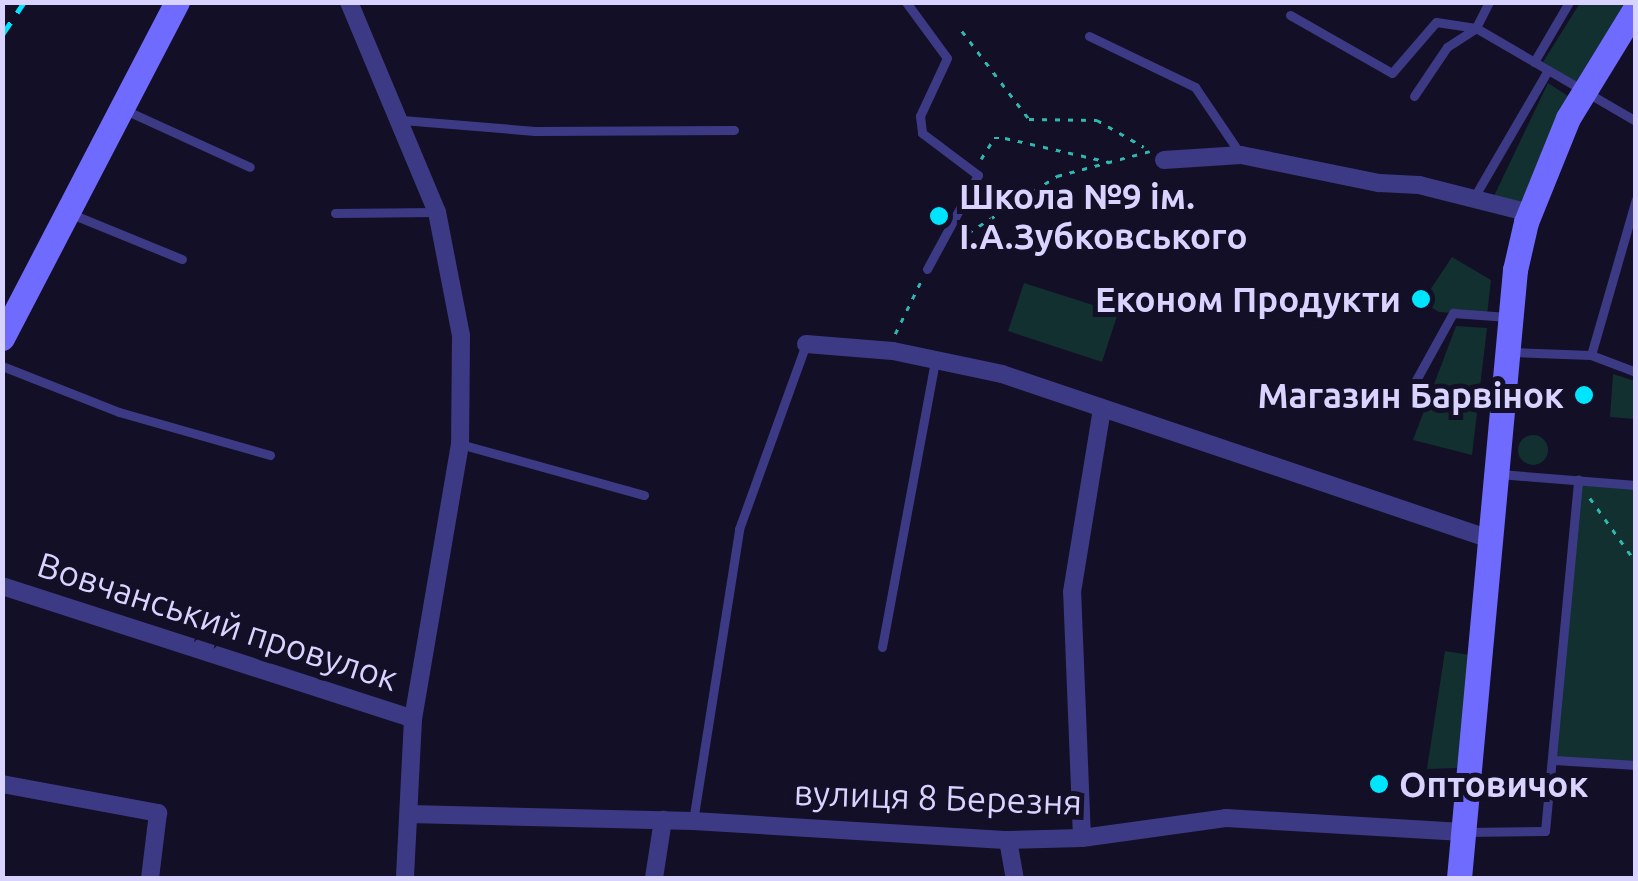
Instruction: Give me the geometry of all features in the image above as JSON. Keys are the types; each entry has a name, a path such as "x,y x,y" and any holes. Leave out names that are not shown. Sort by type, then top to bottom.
{"street":[{"path":"2,338 177,2"},
{"path":"349,2 402,120 437,212 461,336 460,444 414,718 406,878"},
{"path":"1458,878 1510,317 1530,213 1584,92 1636,7"},
{"path":"1164,160 1241,155 1380,183 1419,185 1472,202 1530,213"},
{"path":"806,344 893,352 1002,374 1490,539"},
{"path":"1082,838 1072,592 1102,409"},
{"name":"Вовчанський провулок","path":"2,586 164,643 414,718"},
{"path":"2,784 158,814 150,878"},
{"name":"вулиця 8 Березня","path":"409,814 693,821 1008,840 1082,838 1226,818 1464,832"},
{"path":"654,878 663,820"},
{"path":"1008,840 1015,878"}],"lane":[{"path":"906,2 947,58 920,116 922,133 975,169 978,180 928,269"},
{"path":"1414,96 1446,48 1476,28 1489,2"},
{"path":"1534,62 1569,2"},
{"path":"1290,15 1392,73 1436,22 1476,28 1636,121"},
{"path":"1090,36 1195,87 1241,155"},
{"path":"1472,202 1548,70"},
{"path":"120,108 250,167"},
{"path":"402,120 535,131 734,130"},
{"path":"1591,355 1636,198"},
{"path":"67,212 182,259"},
{"path":"335,213 437,212"},
{"path":"1416,380 1453,313 1510,317"},
{"path":"693,821 738,528 806,344"},
{"path":"1508,352 1591,355 1636,372"},
{"path":"882,647 935,360"},
{"path":"2,366 119,412 270,455"},
{"path":"460,444 644,495"},
{"path":"1496,474 1636,484"},
{"path":"1464,832 1545,830 1578,480"},
{"path":"1554,760 1636,764"}],"path":[{"path":"962,31 1029,119 1098,120 1164,160"},
{"path":"975,169 994,138 1110,162"},
{"path":"954,243 1056,176 1145,148"},
{"path":"893,352 896,328 928,269"},
{"path":"1578,480 1636,562"}],"green space":[{"path":"1580,3 1625,3 1576,82 1543,62"},
{"path":"1548,83 1571,98 1521,204 1494,196"},
{"path":"1452,257 1491,280 1487,315 1439,312 1422,302"},
{"path":"1024,283 1118,313 1102,362 1008,331"},
{"path":"1456,326 1487,328 1472,455 1413,440"},
{"path":"1613,374 1635,381 1635,419 1610,417"},
{"path":"1533,435 1544,439 1548,450 1544,461 1533,465 1522,461 1518,450 1522,439"},
{"path":"1578,480 1635,485 1635,765 1554,760"},
{"path":"1445,651 1470,655 1457,768 1427,769"}],"railway":[{"path":"2,35 24,2"}],"place":[{"name":"Школа №9 ім. І.А.Зубковського","path":"939,216"},
{"name":"Економ Продукти","path":"1421,299"},
{"name":"Магазин Барвінок","path":"1584,395"},
{"name":"Оптовичок","path":"1379,784"}]}
